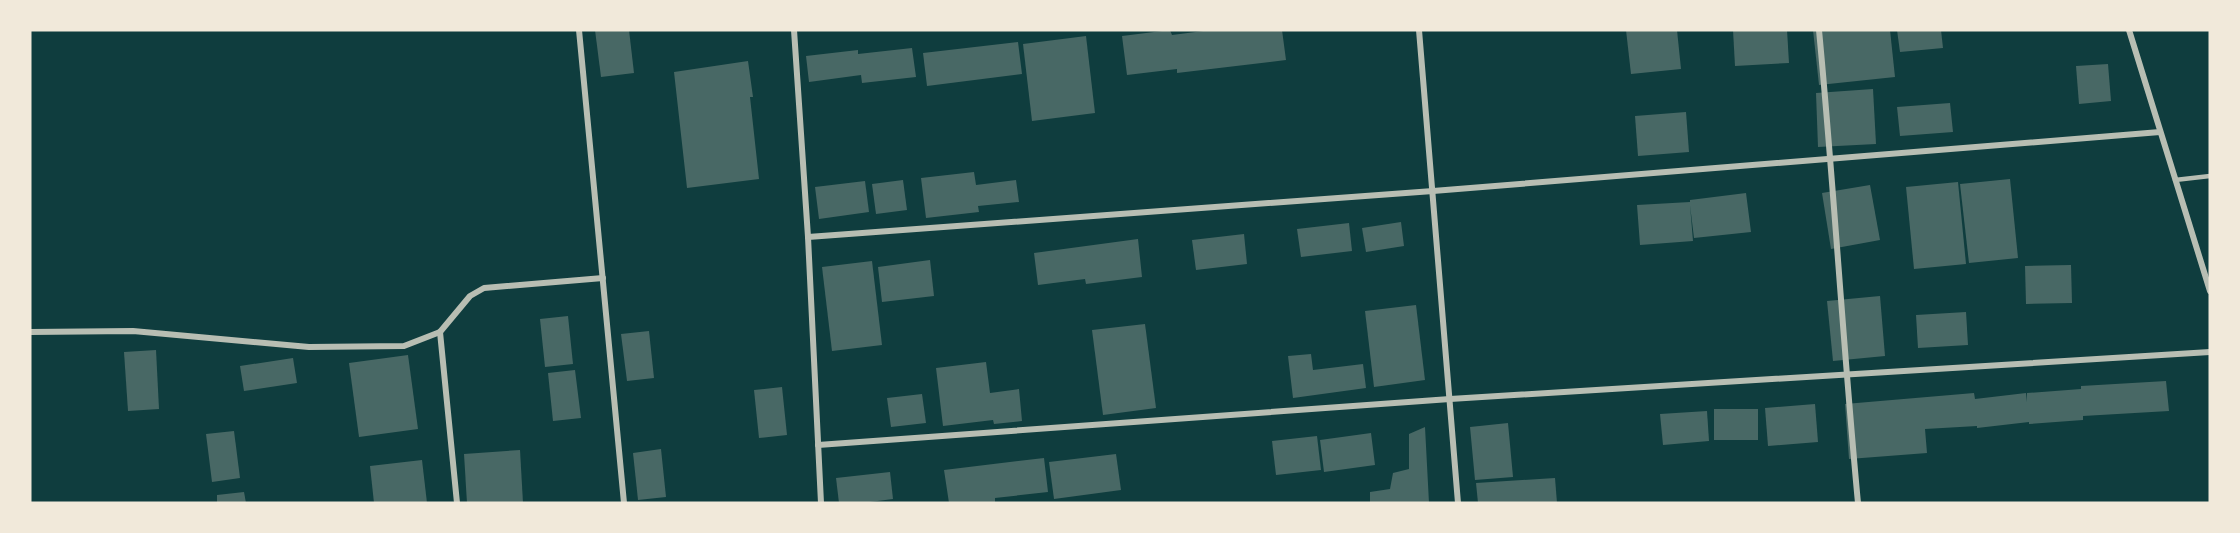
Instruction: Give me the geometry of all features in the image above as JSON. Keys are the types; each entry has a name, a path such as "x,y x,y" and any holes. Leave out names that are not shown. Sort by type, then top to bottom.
{"street":[{"path":"579,30 624,503"},
{"path":"794,30 808,237 821,503"},
{"path":"1419,30 1458,503"},
{"path":"1820,30 1832,159 1845,374 1858,503"},
{"path":"2129,30 2210,291"},
{"path":"808,237 1432,191 2160,132"},
{"path":"30,332 133,331 309,347 404,346 440,332 470,296 484,288 603,278"},
{"path":"440,332 457,503"},
{"path":"818,445 1450,399 2210,352"}],"lane":[{"path":"2175,180 2210,176"}],"building":[{"path":"595,30 629,30 634,73 601,77"},
{"path":"1170,30 1172,35 1211,30 1282,30 1286,60 1177,73 1177,69 1127,75 1122,36"},
{"path":"1626,30 1677,30 1681,69 1631,74"},
{"path":"1733,30 1787,30 1789,63 1735,66"},
{"path":"1813,30 1890,30 1895,77 1819,85"},
{"path":"1897,30 1941,30 1943,48 1900,52"},
{"path":"1086,36 1095,113 1032,121 1023,44"},
{"path":"1018,42 1022,74 927,86 923,53"},
{"path":"912,48 916,77 862,83 861,75 809,82 806,56 858,50 858,54"},
{"path":"748,61 759,179 687,188 674,72"},
{"path":"2108,64 2111,101 2079,104 2076,66"},
{"path":"1873,89 1876,144 1818,147 1816,93"},
{"path":"1950,103 1953,132 1900,136 1897,107"},
{"path":"1686,112 1689,152 1638,156 1635,116"},
{"path":"974,172 976,185 1016,180 1019,202 978,206 979,212 926,218 921,178"},
{"path":"2010,179 2018,258 1969,263 1960,184"},
{"path":"903,180 907,210 876,214 872,184"},
{"path":"865,181 869,212 819,219 815,187"},
{"path":"1958,182 1966,264 1914,269 1906,187"},
{"path":"1870,185 1880,240 1831,249 1822,193"},
{"path":"1746,193 1751,232 1694,238 1690,205 1693,241 1640,245 1637,205 1690,202 1690,200"},
{"path":"1401,222 1404,246 1366,252 1362,228"},
{"path":"1349,223 1352,251 1301,257 1297,229"},
{"path":"1244,234 1247,264 1196,270 1192,240"},
{"path":"1138,239 1142,277 1086,284 1085,279 1038,285 1034,253"},
{"path":"930,260 934,296 882,302 878,267"},
{"path":"872,261 882,345 832,351 822,267"},
{"path":"2071,265 2072,303 2026,304 2025,266"},
{"path":"1880,296 1885,356 1833,361 1827,301"},
{"path":"1416,305 1425,380 1374,387 1365,311"},
{"path":"1966,312 1968,345 1918,348 1916,315"},
{"path":"568,316 573,364 545,367 540,319"},
{"path":"1145,324 1156,408 1103,415 1092,330"},
{"path":"649,331 654,378 627,381 621,334"},
{"path":"156,350 159,409 128,411 124,352"},
{"path":"1311,354 1313,370 1363,364 1366,388 1293,398 1288,356"},
{"path":"408,355 418,429 359,437 349,363"},
{"path":"293,358 297,383 244,391 240,366"},
{"path":"986,362 990,393 1019,389 1022,421 994,424 993,420 943,426 936,368"},
{"path":"575,370 581,418 553,421 548,373"},
{"path":"2166,381 2169,411 2083,416 2083,420 2029,424 2029,422 1977,428 1977,426 1925,429 1927,453 1849,459 1845,404 1974,393 1975,399 2026,393 2027,402 2027,393 2081,389 2081,386"},
{"path":"782,387 787,435 759,438 754,390"},
{"path":"922,394 926,423 891,427 887,398"},
{"path":"1815,404 1818,442 1768,446 1765,408"},
{"path":"1714,409 1758,409 1758,440 1714,440"},
{"path":"1707,411 1709,441 1663,445 1660,414"},
{"path":"1508,423 1513,477 1475,480 1470,427"},
{"path":"1425,427 1429,503 1370,503 1370,492 1390,489 1393,473 1409,469 1409,434"},
{"path":"234,431 240,478 212,482 206,434"},
{"path":"1371,433 1375,465 1324,472 1320,440"},
{"path":"1317,436 1321,470 1276,475 1272,441"},
{"path":"661,449 666,497 638,500 633,453"},
{"path":"520,450 523,503 467,503 464,454"},
{"path":"1116,454 1121,490 1054,499 1049,462"},
{"path":"1044,458 1048,492 995,498 995,503 949,503 944,470"},
{"path":"422,460 427,503 374,503 370,466"},
{"path":"890,472 893,499 839,503 836,478"},
{"path":"1555,478 1557,503 1478,503 1476,483"},
{"path":"244,492 246,503 217,503 217,495"}]}
